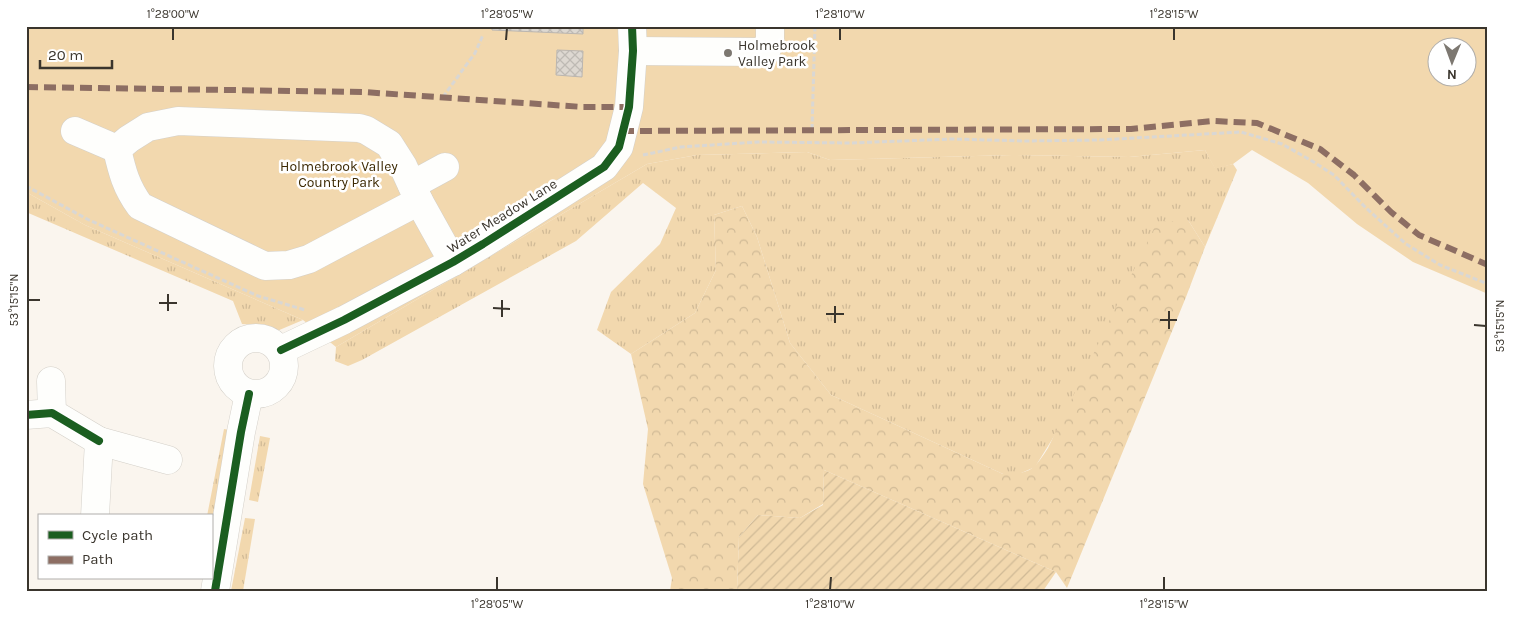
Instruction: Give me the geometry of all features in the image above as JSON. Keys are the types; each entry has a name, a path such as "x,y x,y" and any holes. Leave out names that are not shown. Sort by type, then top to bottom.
{"street":[{"path":"632,38 760,52 766,50 769,46 770,26"},
{"name":"Water Meadow Lane","path":"281,350 344,320 453,262 604,167 619,147 629,107 632,38"},
{"path":"118,148 148,127 178,121 359,128 366,130 389,144 403,166 415,193 453,262"},
{"path":"75,131 118,148"},
{"path":"118,148 123,173 130,193 140,206 265,266 289,265 309,259 415,193 445,167"},
{"path":"248,339 267,339 281,350 285,370 274,390 259,395 249,394 233,383 228,361 234,348 248,339"},
{"path":"51,381 39,414 99,441 168,460"},
{"path":"216,591 241,432 249,394"},
{"path":"96,514 99,441"}],"path":[{"path":"812,130 815,26"},
{"path":"443,97 475,53 483,35"},
{"path":"640,155 681,147 758,142 851,143 952,139 1025,141 1100,140 1241,132 1282,144 1312,161 1334,175 1366,208 1406,244 1440,265 1488,284"},
{"path":"26,186 89,220 258,296 307,311"}],"green space":[{"name":"Holmebrook Valley Country Park","path":"26,26 1488,26 1488,294 1413,262 1357,224 1308,183 1252,150 1233,164 1215,169 1205,150 1129,157 1012,155 830,160 807,152 697,155 647,164 336,347 303,320 85,225 26,192"},
{"path":"1205,150 1215,168 1233,164 1237,170 1205,247 1188,220 1035,467 1019,474 1003,474 831,395 790,343 757,237 742,206 714,215 716,270 695,313 631,354 597,330 611,292 660,244 676,208 643,183 576,241 362,360 348,366 335,361 336,347 647,164 697,155 807,152 830,160 1012,155 1129,157"},
{"path":"26,192 85,225 303,320 277,331 269,326 242,324 233,301 26,212"},
{"path":"742,206 757,237 790,343 831,395 1003,474 1025,472 1035,466 1048,448 1157,222 1188,220 1205,247 1067,588 1056,572 824,470 823,504 800,518 758,515 739,537 737,591 670,591 672,578 643,484 648,429 631,354 695,313 716,270 714,215"},
{"path":"224,429 235,431 212,550 212,514 207,514"},
{"path":"260,436 270,438 258,502 249,500"},
{"path":"824,470 1056,572 1043,591 737,591 739,537 758,515 800,518 823,505"},
{"path":"245,518 255,519 243,591 231,591"}],"building":[{"path":"492,26 583,26 583,34 492,30"},
{"path":"557,50 583,51 582,77 556,75"}],"marked path":[{"path":"26,87 363,92 583,107 629,107"},
{"path":"622,131 1131,129 1213,121 1257,123 1320,149 1354,175 1391,212 1419,235 1488,265"}],"cycle path":[{"path":"281,350 344,320 453,262 604,167 619,147 629,107 633,51 632,26"},
{"path":"215,591 249,394"},
{"path":"26,415 52,413 99,441"}],"place":[{"name":"Holmebrook Valley Park","path":"728,53"}]}
